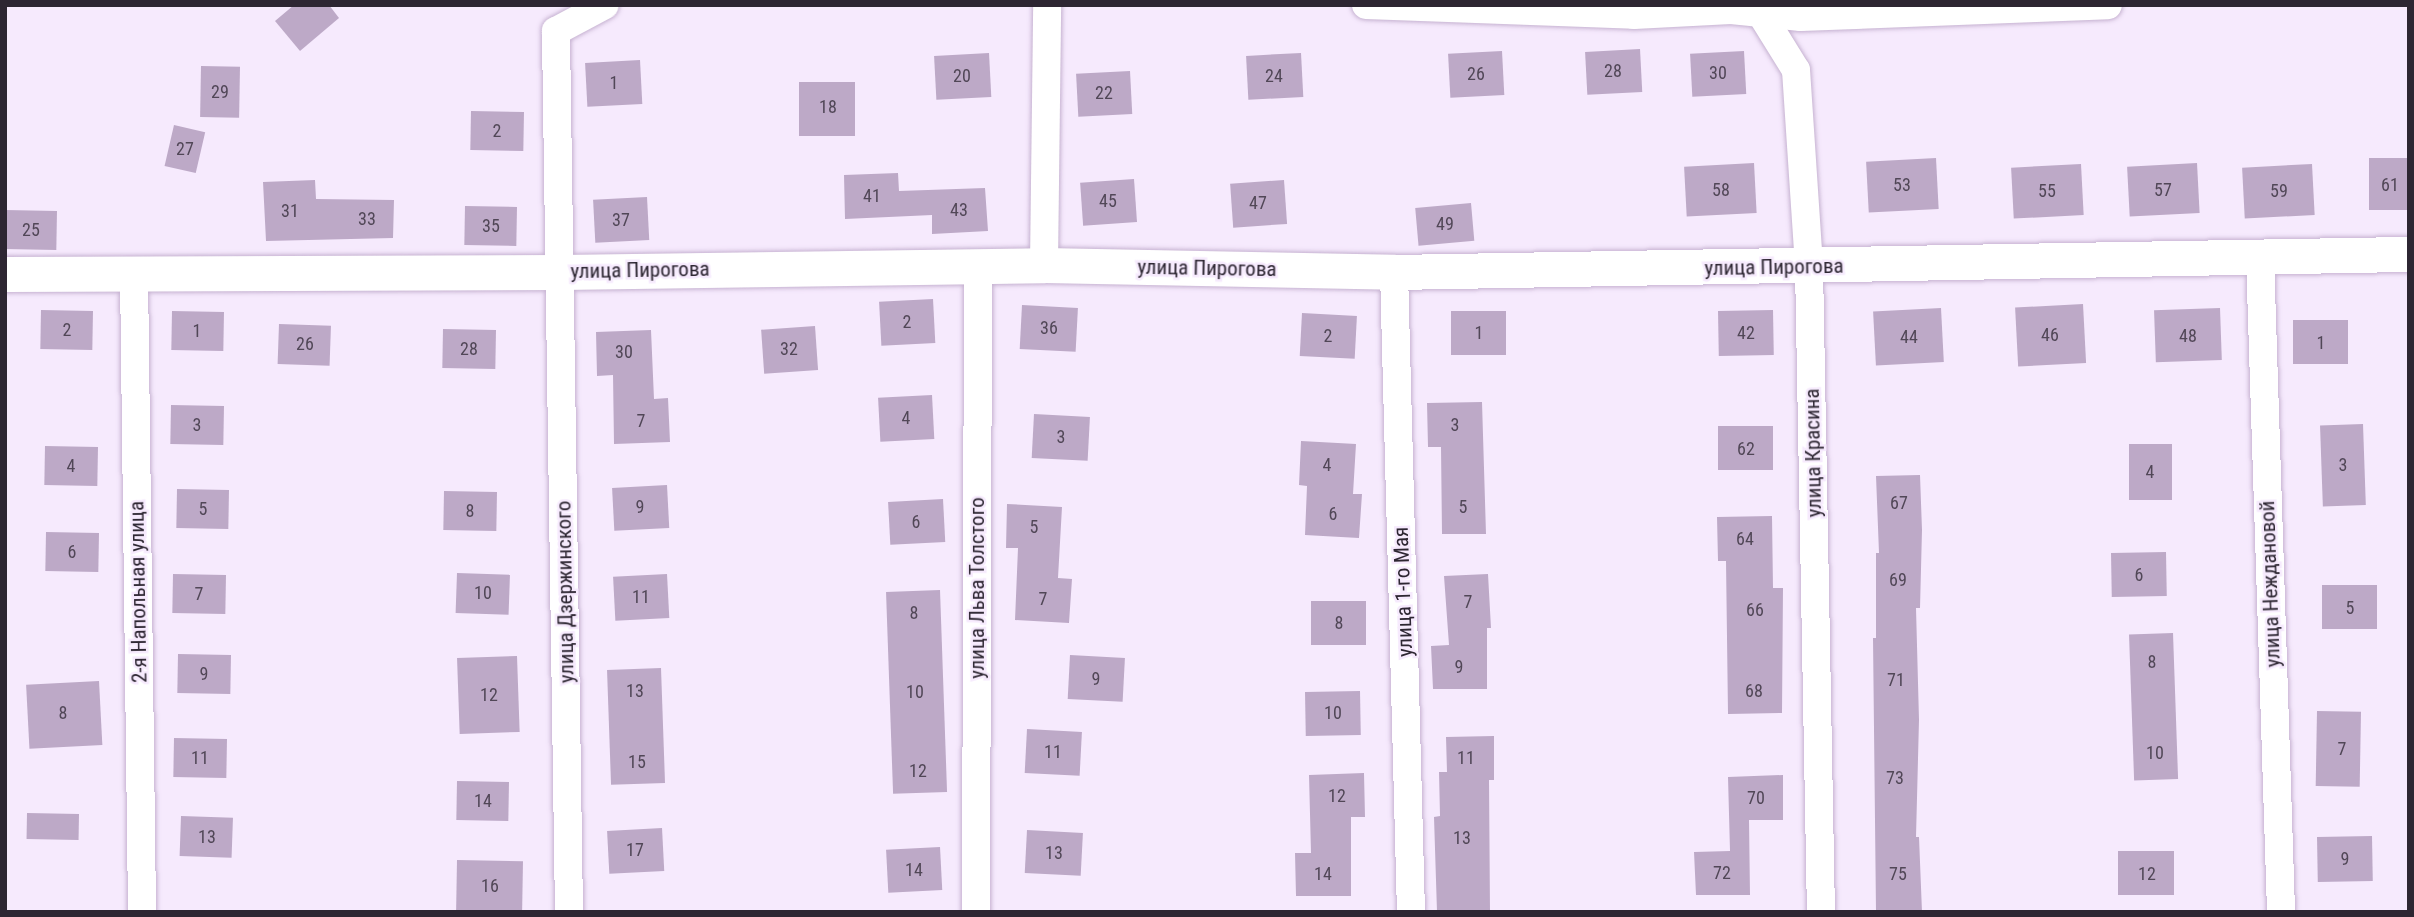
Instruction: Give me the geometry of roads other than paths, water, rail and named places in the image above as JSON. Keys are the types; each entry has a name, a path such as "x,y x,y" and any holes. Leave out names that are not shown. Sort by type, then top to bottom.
{"street":[{"name":"улица Дзержинского","path":"569,912 556,31 605,5"},
{"path":"1044,265 1047,5"},
{"path":"1366,5 1634,15 1760,9 1801,17 1987,7 2108,5"},
{"name":"улица Красина","path":"1760,9 1796,70 1809,267 1821,912"},
{"name":"улица Пирогова","path":"5,274 561,272 978,265 1394,272 1809,267 2409,254"},
{"name":"улица Неждановой","path":"2260,257 2281,912"},
{"name":"улица Льва Толстого","path":"976,912 978,265"},
{"name":"улица 1-го Мая","path":"1394,272 1411,912"},
{"name":"2-я Напольная улица","path":"134,273 142,912"}]}
